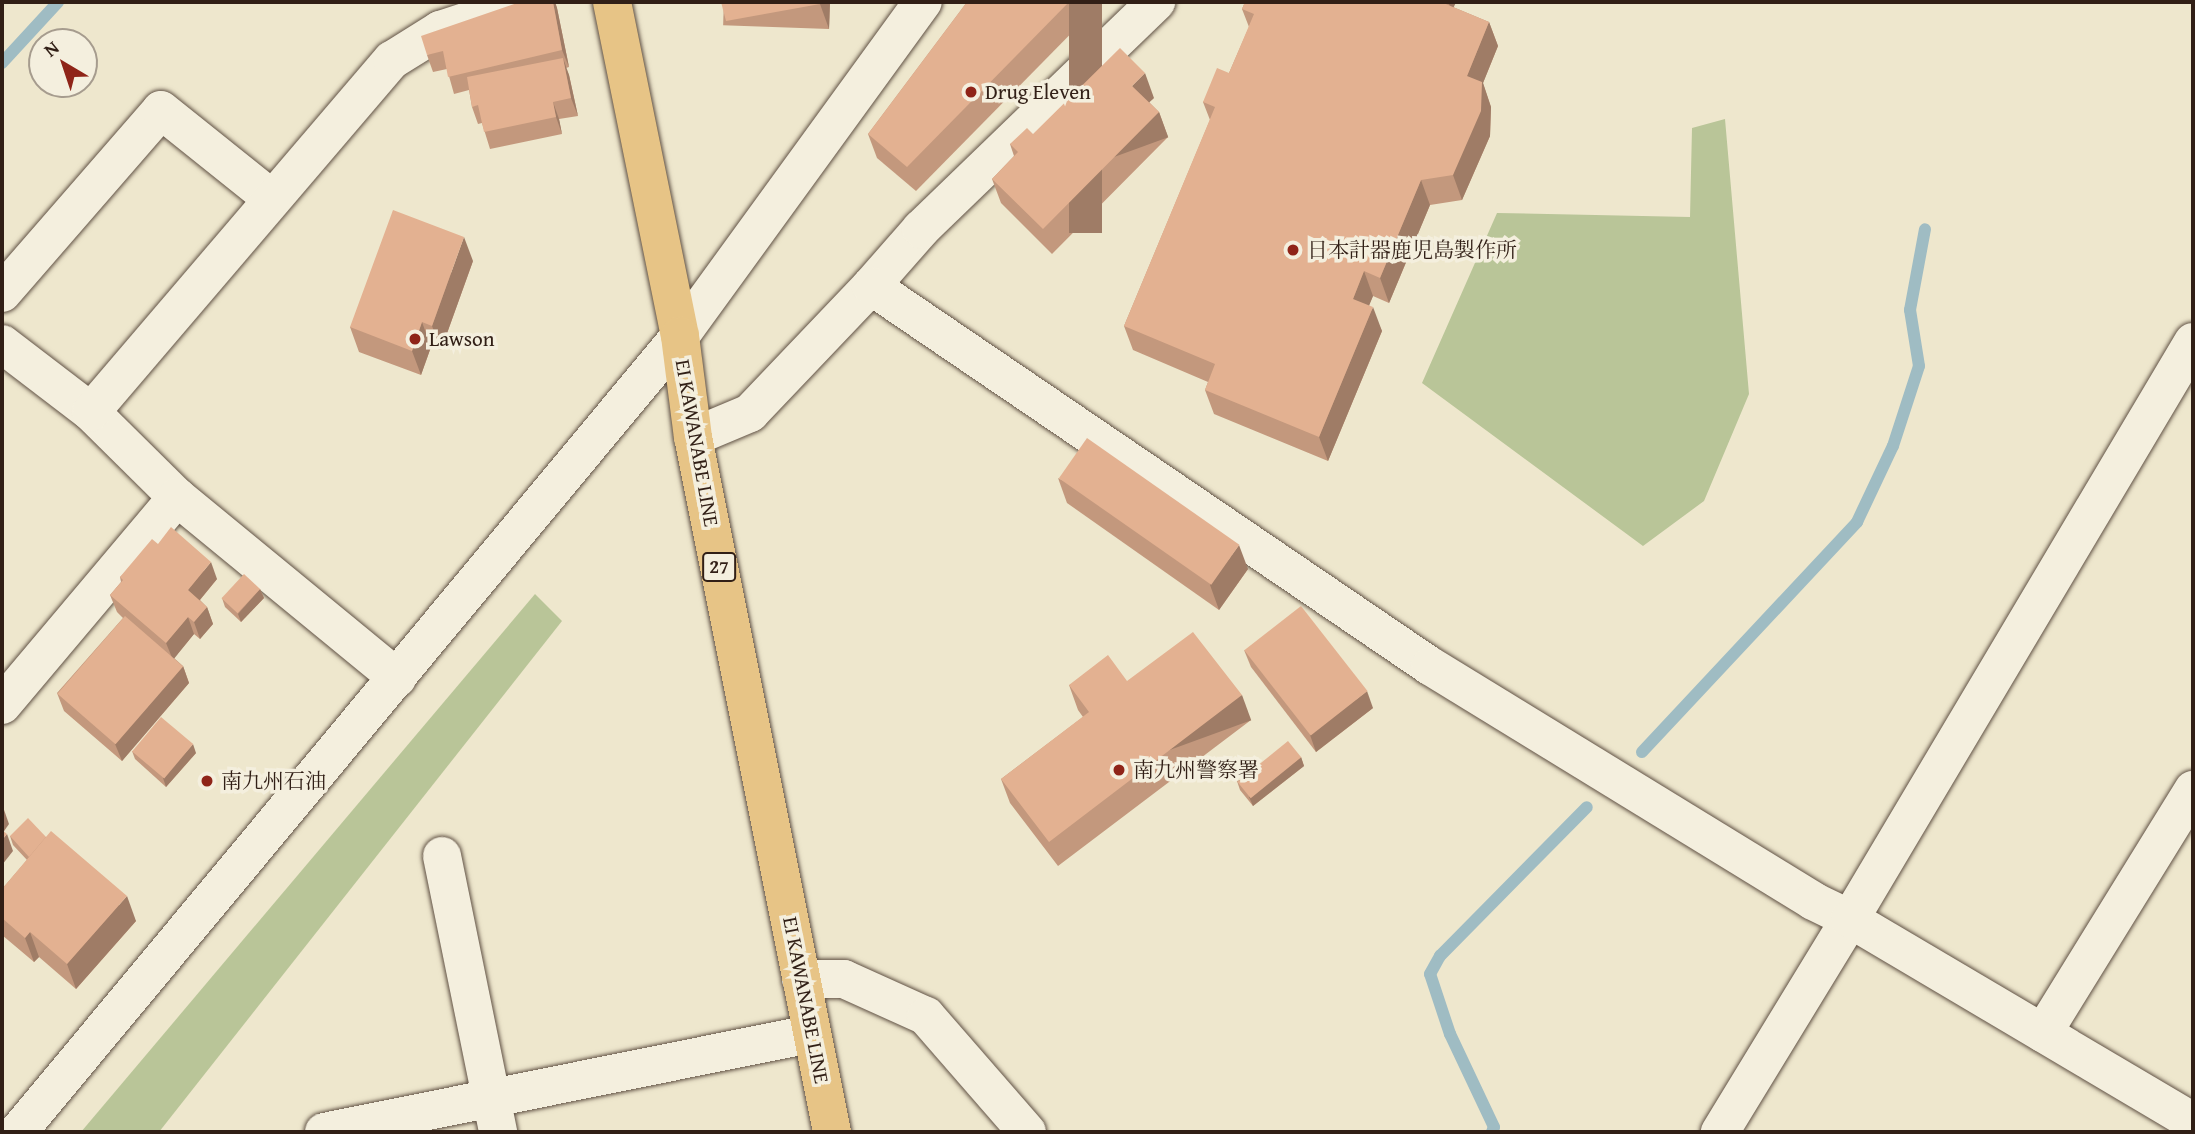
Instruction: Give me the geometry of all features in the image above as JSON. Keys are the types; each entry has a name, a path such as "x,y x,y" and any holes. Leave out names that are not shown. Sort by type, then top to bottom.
{"main road":[{"name":"EI KAWANABE LINE","path":"612,2 680,336 693,437 832,1132"}],"street":[{"path":"91,412 391,60 440,30 526,2"},
{"path":"18,1132 680,336 923,2"},
{"path":"693,437 750,413 871,286 921,229 1156,2"},
{"path":"2,293 160,110 272,199"},
{"path":"871,286 1430,666 1813,901 1850,919 2193,1122"},
{"path":"1720,1132 1850,919 2193,342"},
{"path":"2,344 91,412 177,497 397,678"},
{"path":"2,705 177,497"},
{"path":"2043,1033 2193,790"},
{"path":"442,856 495,1115"},
{"path":"802,979 844,979 926,1016 1027,1132"},
{"path":"324,1132 495,1115 812,1034"}],"green space":[{"path":"1725,119 1749,394 1704,501 1643,546 1422,383 1497,213 1690,217 1692,128"},
{"path":"535,594 562,621 159,1132 81,1132"}],"building":[{"path":"520,2 553,2 562,50 448,77 443,51 427,55 421,36"},
{"path":"721,2 820,2 820,4 726,21"},
{"path":"967,2 1069,2 907,167 868,134"},
{"name":"日本計器鹿児島製作所","path":"1245,2 1441,2 1489,22 1467,76 1482,82 1481,111 1453,175 1421,180 1380,278 1364,271 1353,299 1373,307 1319,437 1205,390 1215,364 1124,326 1215,107 1203,102 1217,68 1229,73 1254,14 1242,9"},
{"path":"1120,48 1145,73 1132,86 1159,112 1043,229 992,179 1018,152 1010,144 1027,128 1033,134"},
{"path":"563,58 571,98 553,102 556,117 484,132 478,105 472,107 467,77"},
{"path":"393,210 464,237 432,326 422,322 412,351 350,327"},
{"path":"1087,438 1239,545 1211,585 1059,478"},
{"path":"171,527 211,562 188,590 207,607 194,622 188,617 166,643 110,595 123,580 120,577 152,539 158,544"},
{"path":"244,574 260,589 238,613 221,598"},
{"path":"1301,606 1367,691 1311,735 1244,650"},
{"path":"125,616 183,667 116,744 57,694"},
{"name":"南九州警察署","path":"1193,632 1242,695 1049,842 1001,779 1089,712 1069,685 1108,655 1127,681"},
{"path":"161,717 193,744 164,778 132,751"},
{"path":"1288,741 1301,757 1251,798 1237,782"},
{"path":"28,818 46,837 29,857 10,836"},
{"path":"51,831 127,896 67,964 30,932 25,938 2,918 2,889"}],"waterway":[{"path":"2,63 58,2"},
{"path":"1642,752 1857,522 1893,446 1919,366 1910,310 1925,229"},
{"path":"1492,1132 1494,1127 1450,1034 1430,974 1440,956 1587,807"}],"place":[{"name":"Drug Eleven","path":"971,92"},
{"name":"日本計器鹿児島製作所","path":"1293,250"},
{"name":"Lawson","path":"415,339"},
{"name":"南九州警察署","path":"1119,770"},
{"name":"南九州石油","path":"207,781"}]}
